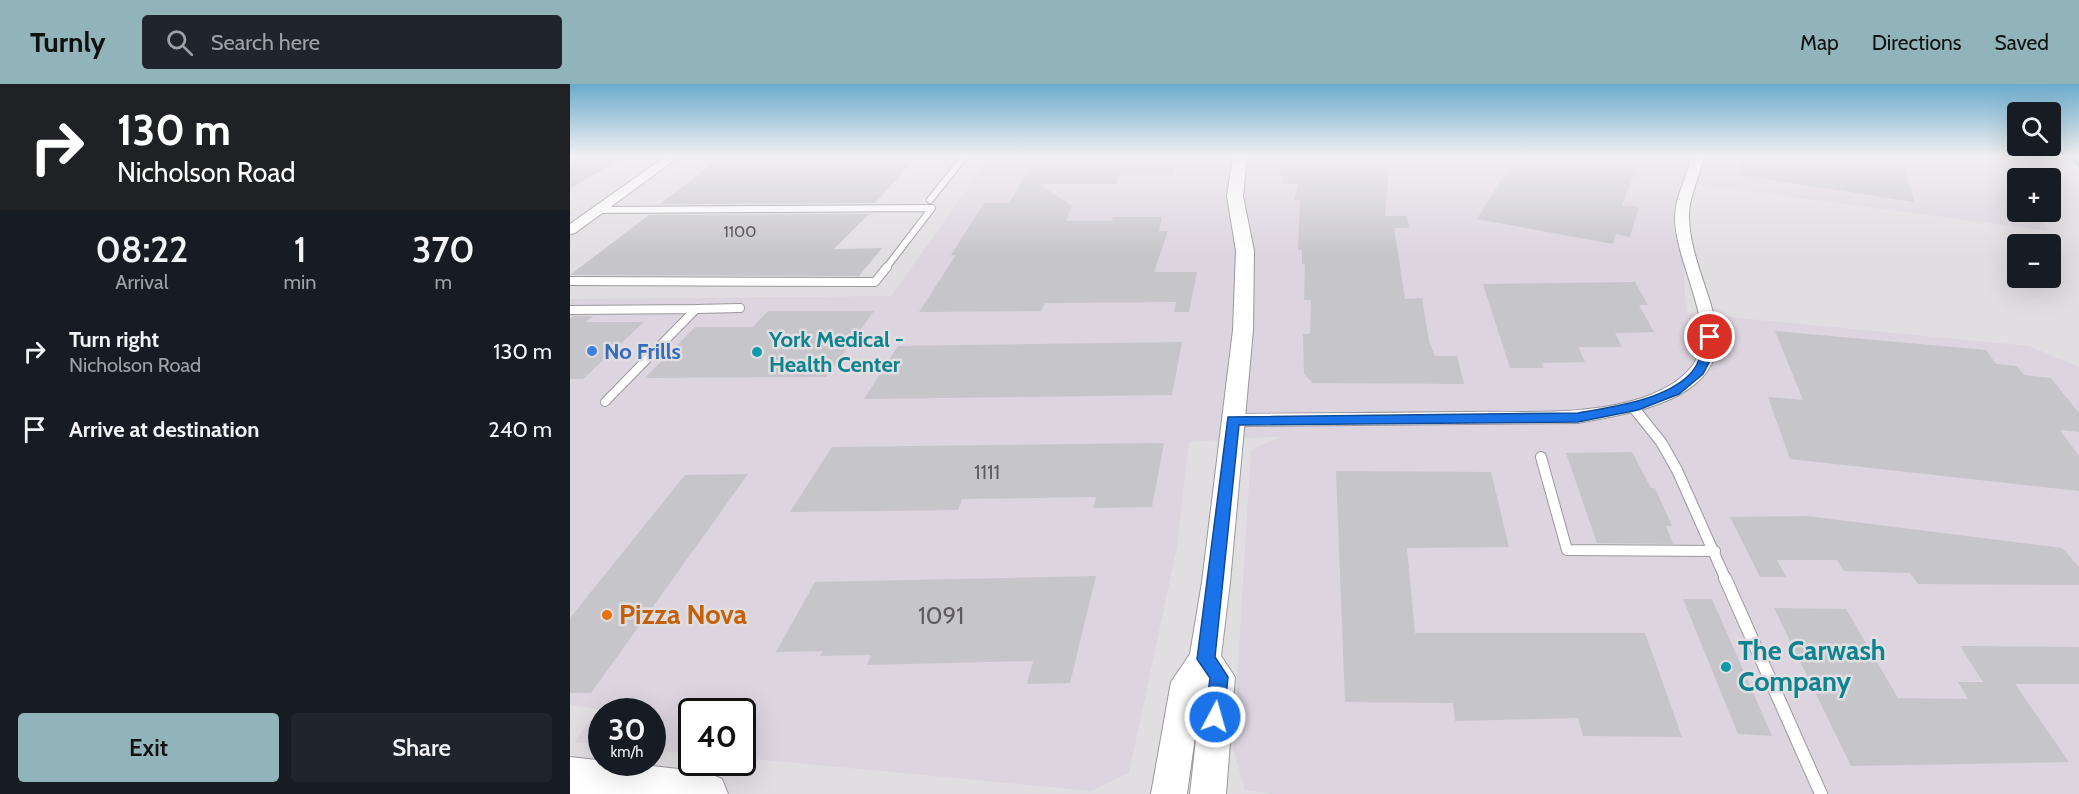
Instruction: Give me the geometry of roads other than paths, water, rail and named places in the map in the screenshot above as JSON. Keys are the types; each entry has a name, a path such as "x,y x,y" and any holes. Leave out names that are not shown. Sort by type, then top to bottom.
{"main road":[{"path":"570,778 706,794"}],"street":[{"path":"570,230 627,189"},
{"path":"1169,794 1187,682 1206,659 1233,420 1246,276 1245,251 1235,196 1236,189"},
{"path":"1233,420 1578,417 1633,407 1674,391 1697,374 1708,353 1710,337 1687,255 1682,218 1689,189"},
{"path":"1206,659 1219,677 1208,794"}],"lane":[{"path":"930,200 939,189"},
{"path":"570,281 875,282 932,208 598,210"},
{"path":"570,310 740,308"},
{"path":"605,402 696,309"},
{"path":"1633,407 1661,442 1714,551 1821,794"},
{"path":"1541,457 1567,550 1714,551"}],"place":[{"name":"No Frills","path":"592,351"},
{"name":"York Medical - Health Center","path":"757,352"},
{"name":"Pizza Nova","path":"607,615"},
{"name":"The Carwash Company","path":"1726,667"}]}
